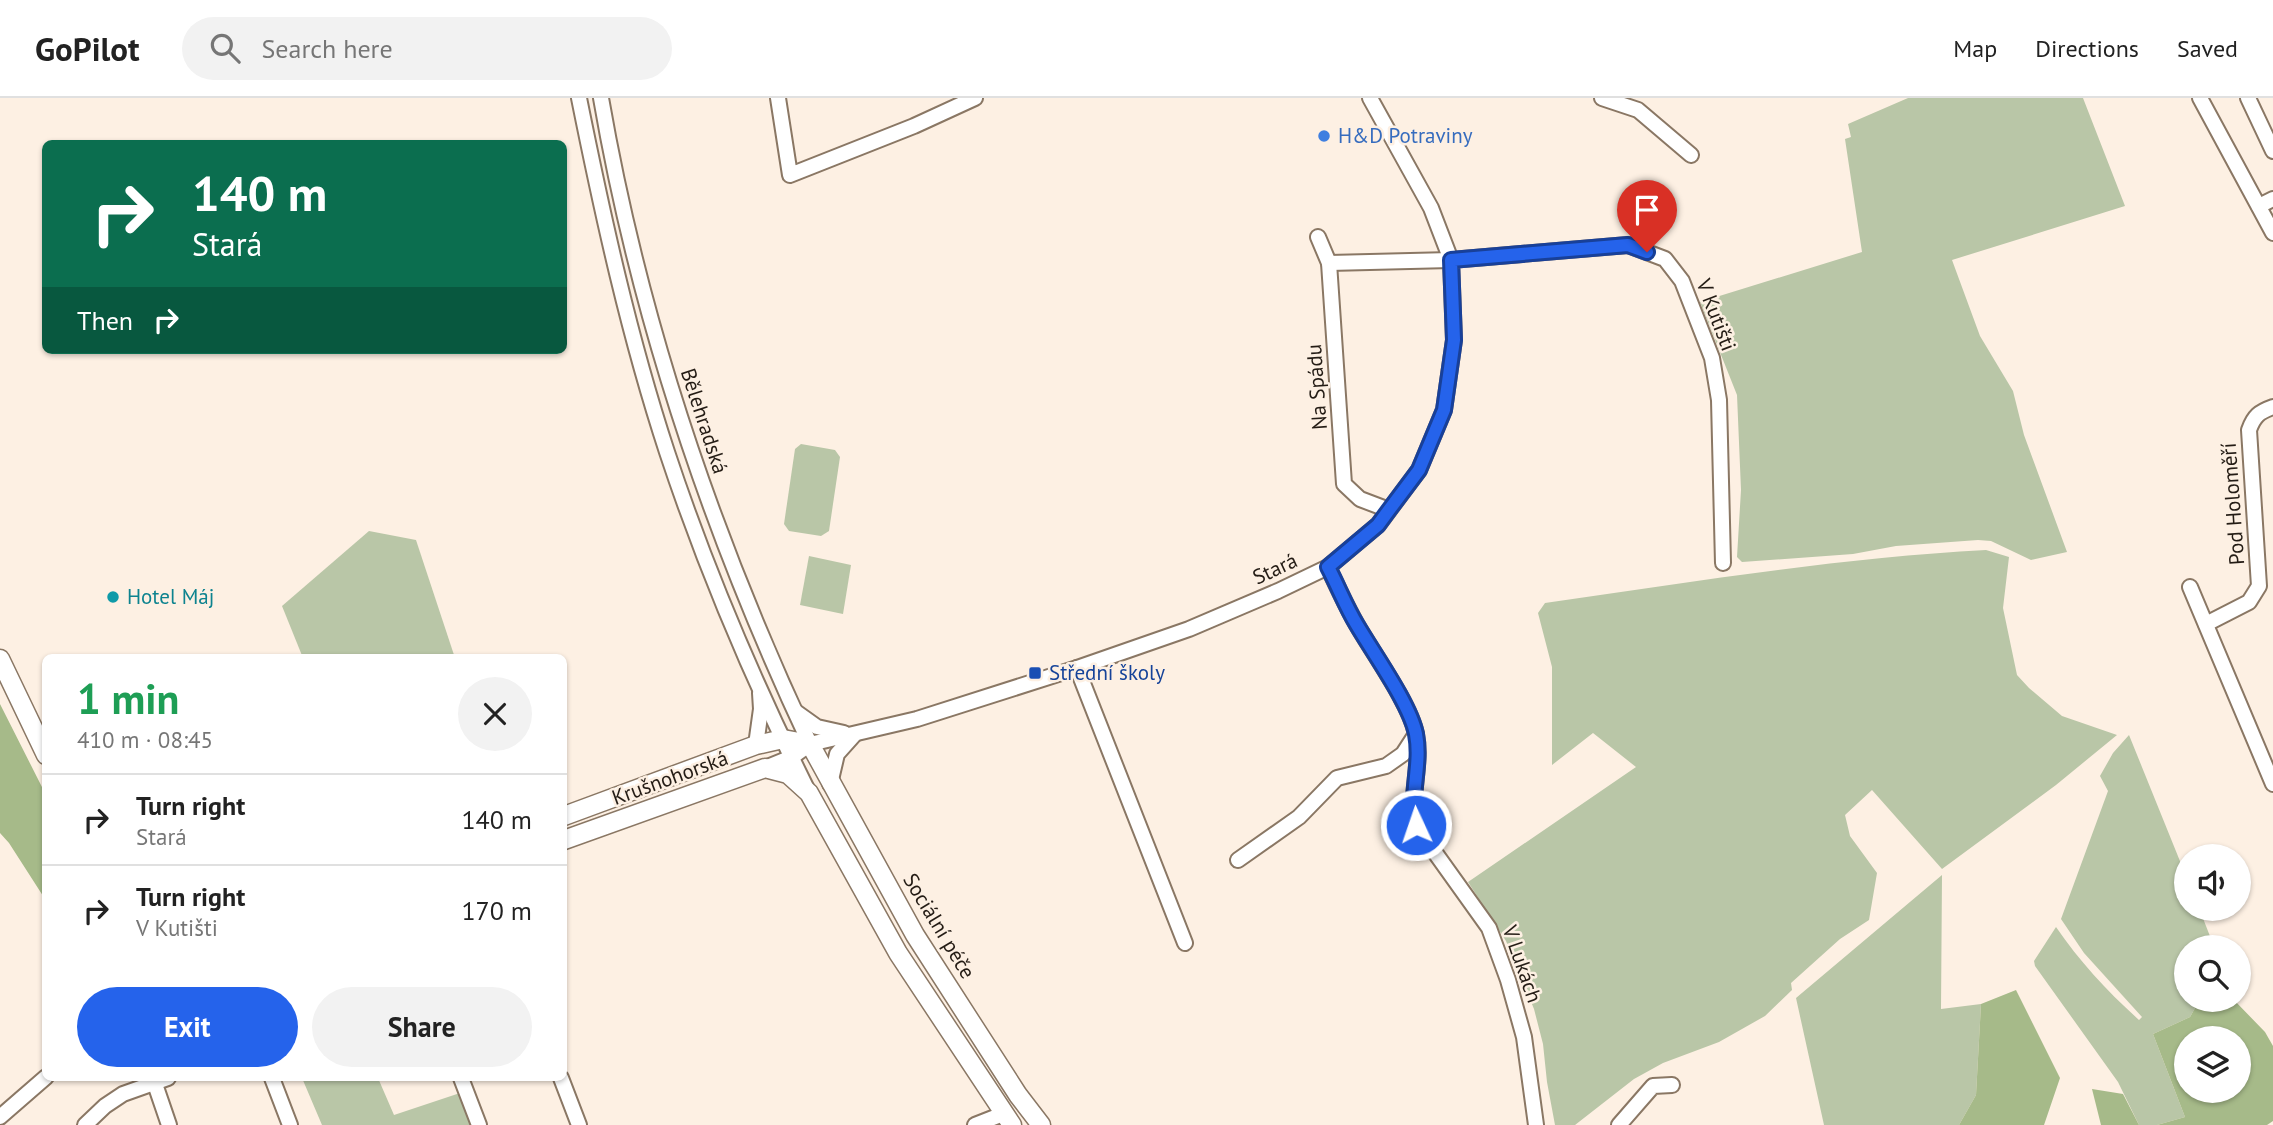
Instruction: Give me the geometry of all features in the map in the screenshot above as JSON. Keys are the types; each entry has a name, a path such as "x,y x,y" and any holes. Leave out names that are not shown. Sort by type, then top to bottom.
{"main road":[{"path":"0,659 42,747"},
{"path":"788,748 810,744"},
{"name":"Sociální péče","path":"810,744 915,935 1018,1095 1041,1125"},
{"name":"Krušnohorská","path":"567,815 756,745 788,748"},
{"path":"765,768 788,774 809,793 898,953 1008,1120"},
{"name":"Krušnohorská","path":"567,839 765,768"}],"street":[{"name":"Bělehradská","path":"579,98 619,286 667,452 705,555 788,748"},
{"name":"Bělehradská","path":"601,98 638,271 667,377 747,604 810,744"},
{"path":"778,98 790,175 914,126 975,98"},
{"name":"Stará","path":"810,744 916,719 1189,629 1328,567 1378,525 1419,470 1444,410 1454,340 1451,260 1431,208 1370,98"},
{"path":"1602,98 1638,110 1691,155"},
{"path":"2200,98 2273,233"},
{"path":"2248,98 2273,151"},
{"path":"2259,206 2273,199"},
{"name":"Na Spádu","path":"1318,237 1329,263 1344,484 1360,499 1389,510"},
{"name":"V Kutišti","path":"1329,263 1451,260 1628,245 1665,259 1682,281 1712,358 1719,400 1723,563"},
{"name":"Pod Holoměří","path":"2206,624 2249,602 2259,586 2249,430 2259,412 2273,407"},
{"name":"V Lukách","path":"1328,567 1354,621 1408,711 1416,734 1418,767 1412,808 1416,825 1489,928 1524,1037 1536,1125"},
{"path":"2190,587 2273,784"},
{"path":"1077,668 1185,943"},
{"name":"Bělehradská","path":"756,745 761,709 760,688"},
{"name":"Stará","path":"795,711 822,729 855,734"},
{"path":"830,784 837,754 855,734"},
{"path":"1238,860 1299,817 1337,778 1386,766 1404,754 1416,734"},
{"path":"788,748 809,793"},
{"name":"Krušnohorská","path":"765,768 788,748"},
{"path":"0,1117 42,1080"},
{"path":"85,1125 123,1094 162,1081 169,1125"},
{"path":"273,1081 290,1125"},
{"path":"462,1081 479,1125"},
{"path":"562,1081 579,1125"},
{"path":"1619,1125 1653,1086 1672,1084"},
{"path":"975,1125 1008,1120"}],"green space":[{"path":"1908,98 2083,98 2125,206 1952,260 1980,336 2013,391 2024,435 2067,552 2031,560 1991,541 1978,540 1896,546 1853,554 1742,562 1737,557 1741,490 1737,395 1700,302 1862,252 1845,139 1851,137 1848,124"},
{"path":"801,444 835,450 840,457 829,531 821,536 789,531 784,524 795,449"},
{"path":"369,531 416,540 454,654 301,654 282,606"},
{"path":"1986,550 2009,557 2003,608 2017,675 2062,716 2117,735 2056,785 1942,869 1872,790 1845,815 1850,836 1877,873 1869,920 1840,939 1791,983 1792,990 1765,1016 1719,1042 1663,1063 1634,1079 1575,1125 1555,1125 1543,1044 1534,1009 1506,941 1468,882 1636,767 1593,733 1552,765 1552,667 1538,613 1545,603 1820,565"},
{"path":"809,556 851,565 843,614 800,605"},
{"path":"0,704 42,787 42,894 0,833"},
{"path":"2129,735 2174,846 2174,921 2204,921 2210,935 2174,935 2174,1012 2193,1012 2190,1017 2153,1034 2174,1088 2174,1103 2180,1103 2185,1117 2157,1125 2139,1125 2118,1082 2034,961 2056,927 2105,987 2139,1020 2142,1017 2084,953 2061,919 2108,791 2100,776 2113,753"},
{"path":"1942,875 1941,1009 1981,1004 1976,1095 1959,1125 1824,1125 1796,998"},
{"path":"2016,990 2060,1078 2044,1125 1959,1125 1976,1095 1981,1004"},
{"path":"2193,1012 2246,1012 2265,1032 2273,1046 2273,1121 2267,1125 2157,1125 2185,1117 2180,1103 2251,1103 2251,1026 2174,1026 2174,1088 2153,1034 2190,1017"},
{"path":"303,1081 379,1081 394,1115 460,1093 472,1125 322,1125"},
{"path":"2092,1089 2123,1094 2139,1125 2101,1125"}],"place":[{"name":"H&D Potraviny","path":"1324,136"},
{"name":"Hotel Máj","path":"113,597"},
{"name":"Střední školy","path":"1035,673"}],"route":[{"path":"1416,825 1412,808 1418,767 1416,734 1408,711 1354,621 1328,567 1378,525 1419,470 1444,410 1454,340 1451,260 1628,245 1647,252"}]}
